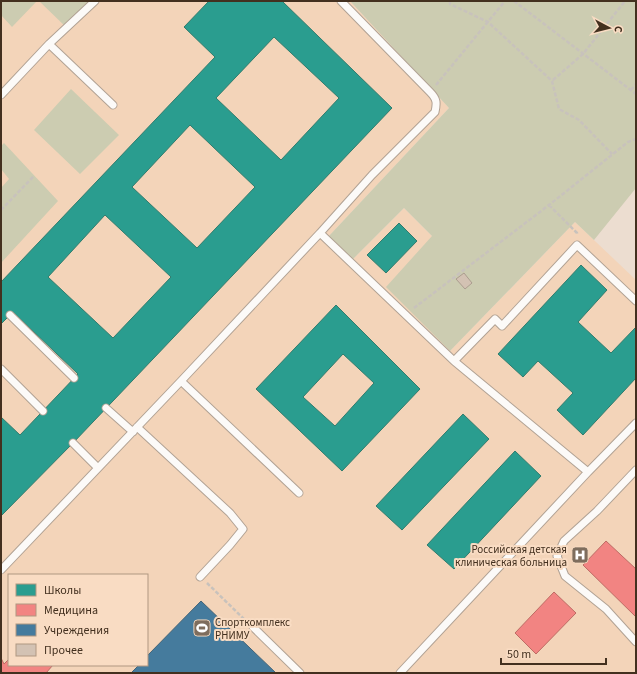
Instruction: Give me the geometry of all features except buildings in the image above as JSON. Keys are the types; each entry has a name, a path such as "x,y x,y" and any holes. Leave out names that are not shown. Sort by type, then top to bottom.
{"lane":[{"path":"1,95 49,44 95,1"},
{"path":"1,570 181,381 320,233 372,175 435,112 437,104 436,97 341,1"},
{"path":"49,44 113,105"},
{"path":"320,233 454,361 588,472"},
{"path":"454,361 495,319 502,326 577,245 636,301"},
{"path":"10,315 74,378"},
{"path":"1,370 43,411"},
{"path":"181,381 299,493"},
{"path":"106,408 135,429 230,513 244,529 200,577"},
{"path":"400,673 588,472 636,423"},
{"path":"73,443 98,468"},
{"path":"636,470 597,511 564,541 557,556 565,576 606,609 636,642"},
{"path":"253,628 300,673"}],"path":[{"path":"450,1 450,4 488,22 552,81 559,109 579,120 612,154"},
{"path":"430,92 451,69 505,1"},
{"path":"514,1 636,94"},
{"path":"553,80 583,54 625,1"},
{"path":"631,90 636,84"},
{"path":"406,316 417,304 549,205 612,154 628,142 636,139"},
{"path":"1,210 34,176"},
{"path":"549,205 577,233 577,245"},
{"path":"200,577 253,628"}],"shaded area":[{"path":"1,1 350,1 449,108 328,237 352,260 404,208 432,236 450,351 575,222 636,280 636,673 1,673"}],"green space":[{"path":"1,1 37,1 12,27 1,15"},
{"path":"39,1 95,1 68,29"},
{"path":"350,1 636,1 636,188 594,240 575,222 450,351 386,287 432,236 404,208 352,260 328,237 449,108"},
{"path":"71,89 119,135 80,174 34,130"},
{"path":"4,143 58,201 1,263 1,188 9,179 1,169 1,146"}],"place":[{"name":"Российская детская клиническая больница","path":"580,555"},
{"name":"Спорткомплекс РНИМУ","path":"202,628"}]}
